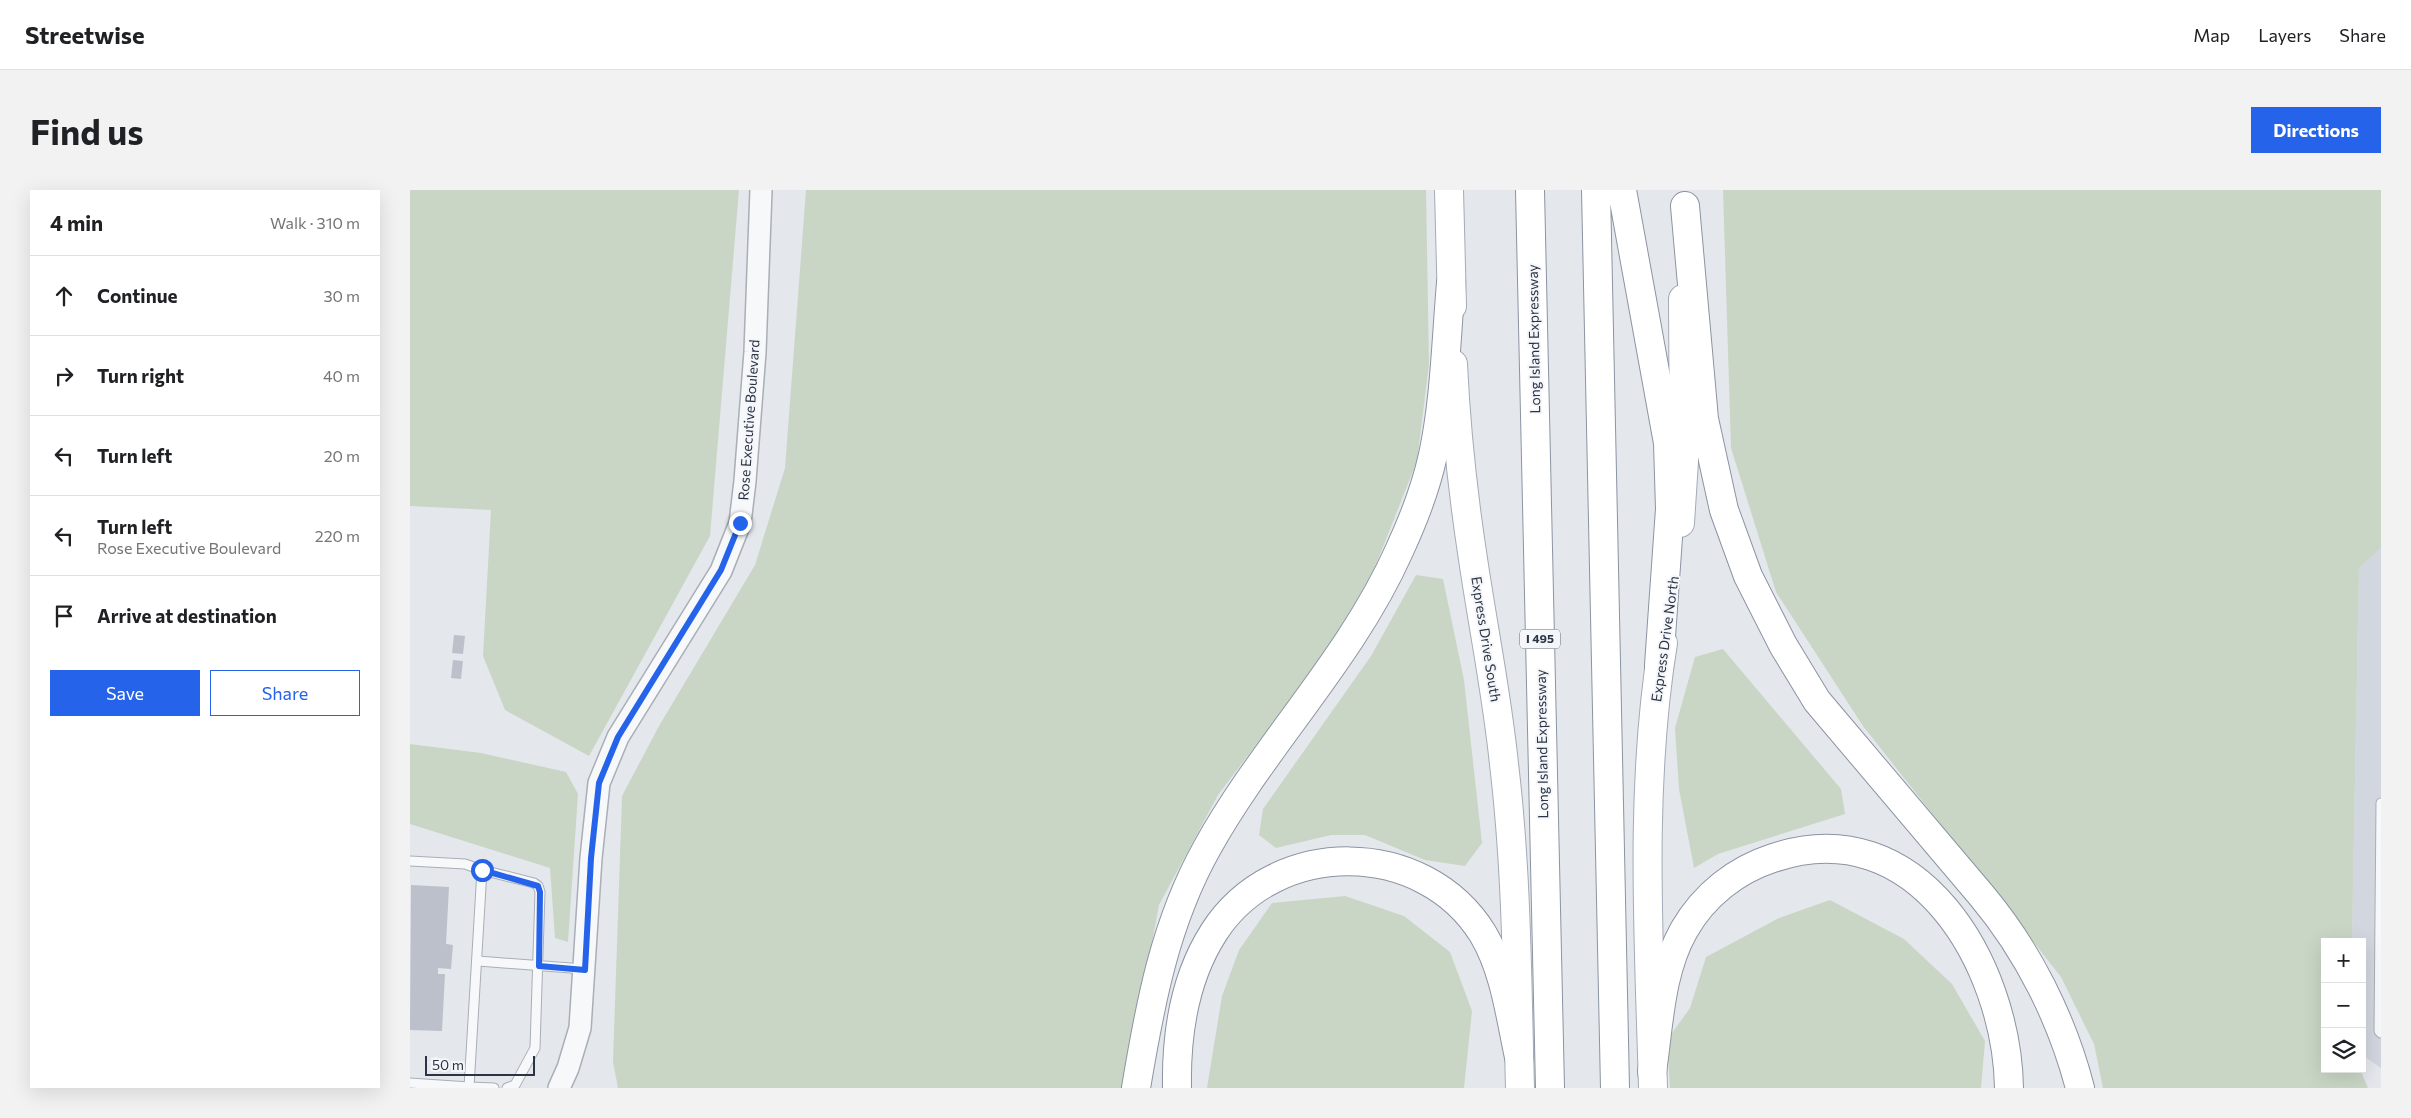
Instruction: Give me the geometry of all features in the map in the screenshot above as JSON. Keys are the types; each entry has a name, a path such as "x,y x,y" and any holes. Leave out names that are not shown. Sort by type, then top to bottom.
{"main road":[{"name":"Express Drive South","path":"1449,190 1454,387 1462,473 1472,557 1499,719 1510,815 1517,948 1520,1088"},
{"name":"Long Island Expressway","path":"1530,190 1550,1088"},
{"path":"1596,190 1615,1088"},
{"path":"1622,190 1668,443 1670,509 1659,665"},
{"path":"1685,198 1696,335 1710,450 1726,517 1758,599 1782,645 1818,701 2008,929 2052,1010 2068,1050 2080,1088"},
{"name":"Express Drive North","path":"1653,1080 1649,836 1659,665 1673,581 1682,501 1682,271 1685,198"},
{"path":"1136,1088 1160,960 1173,921 1196,868 1234,803 1366,613 1389,572 1409,528 1426,479 1436,436 1451,283"},
{"path":"1653,1080 1670,962 1684,929 1719,888 1749,868 1781,855 1817,850 1856,853 1887,863 1917,880 1953,918 1975,952 1991,990 2004,1035 2010,1088"},
{"path":"1177,1088 1178,1047 1185,1004 1198,964 1215,931 1239,902 1270,880 1310,864 1332,861 1373,863 1393,866 1412,873 1443,892 1470,918 1482,933 1499,969 1519,1057"}],"street":[{"name":"Rose Executive Boulevard","path":"558,1088 568,1068 580,1028 591,858 599,783 618,737 721,570 740,523 746,482 755,352 761,190"}],"lane":[{"path":"2381,803 2379,1022 2379,1031 2381,1033"},
{"path":"410,861 465,864 538,886 540,892 539,966 535,1048 515,1085 507,1088"},
{"path":"469,1087 482,870"},
{"path":"478,961 585,970"},
{"path":"410,1083 494,1088"}],"shaded area":[{"path":"2381,548 2381,1068 2366,1058 2366,938 2352,938 2359,568"}],"green space":[{"path":"410,190 739,190 710,536 589,756 505,710 483,656 491,510 410,506"},
{"path":"806,190 1426,190 1429,364 1417,461 1375,567 1342,631 1218,795 1159,905 1125,1088 618,1088 613,1062 622,796 659,726 755,565 785,468"},
{"path":"1723,190 2381,190 2381,548 2359,568 2352,938 2321,938 2321,1073 2362,1073 2368,1088 2103,1088 2094,1044 2061,977 1863,726 1776,592 1731,448"},
{"path":"1416,575 1443,579 1464,680 1482,843 1465,866 1425,860 1365,835 1331,835 1276,848 1259,835 1263,809 1371,656"},
{"path":"1723,649 1841,789 1845,814 1718,854 1694,868 1679,789 1675,728 1695,657"},
{"path":"410,744 481,753 566,772 578,794 568,942 555,938 550,868 410,824"},
{"path":"1345,896 1404,916 1450,952 1472,1011 1464,1088 1207,1088 1222,996 1239,950 1272,903"},
{"path":"1830,900 1904,939 1952,984 1985,1041 1981,1088 1670,1088 1667,1040 1690,1008 1706,957 1779,918"}],"building":[{"path":"454,635 465,636 463,654 452,653"},
{"path":"453,660 463,661 461,679 451,678"},
{"path":"411,885 449,887 446,944 453,945 451,969 438,968 438,974 445,974 442,1031 410,1030"}],"route":[{"path":"482,870 534,883 538,886 540,892 539,966 585,970 591,858 599,783 618,737 721,570 740,523"}]}
